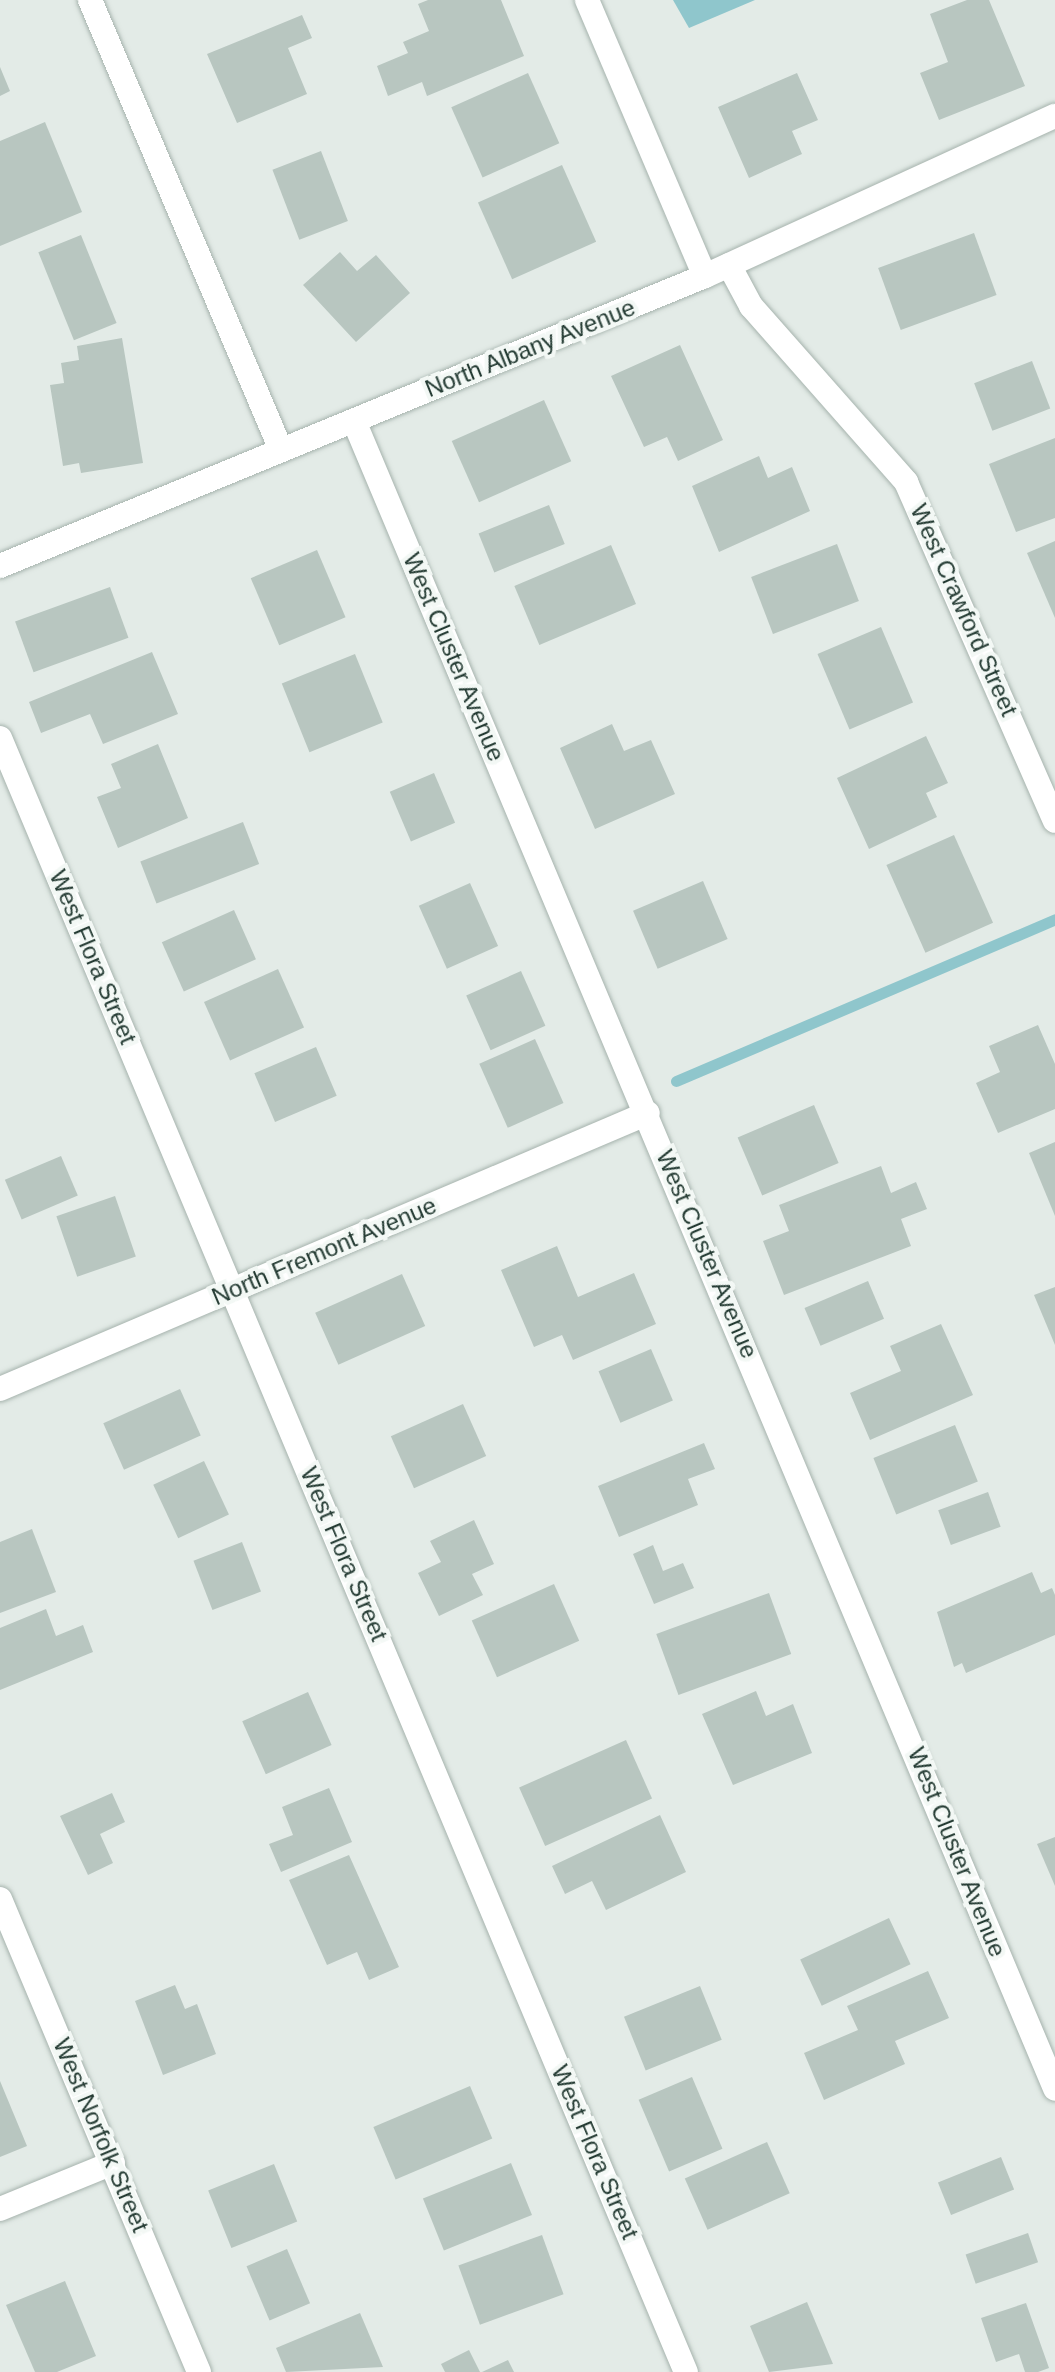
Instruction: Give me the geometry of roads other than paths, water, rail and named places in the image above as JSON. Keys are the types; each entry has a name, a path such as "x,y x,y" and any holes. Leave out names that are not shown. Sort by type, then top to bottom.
{"street":[{"path":"90,0 281,450"},
{"path":"587,0 705,276"},
{"name":"North Albany Avenue","path":"0,566 705,276 1055,116"},
{"name":"West Crawford Street","path":"729,265 751,306 906,482 1055,821"},
{"name":"West Cluster Avenue","path":"354,421 648,1113 1055,2089"},
{"name":"West Flora Street","path":"0,738 686,2372"},
{"name":"North Fremont Avenue","path":"0,1389 648,1113"},
{"name":"West Norfolk Street","path":"0,1899 199,2372"},
{"path":"0,2209 113,2163"}],"water":[{"path":"673,0 755,0 689,28"}],"waterway":[{"path":"676,1081 1055,919"}]}
